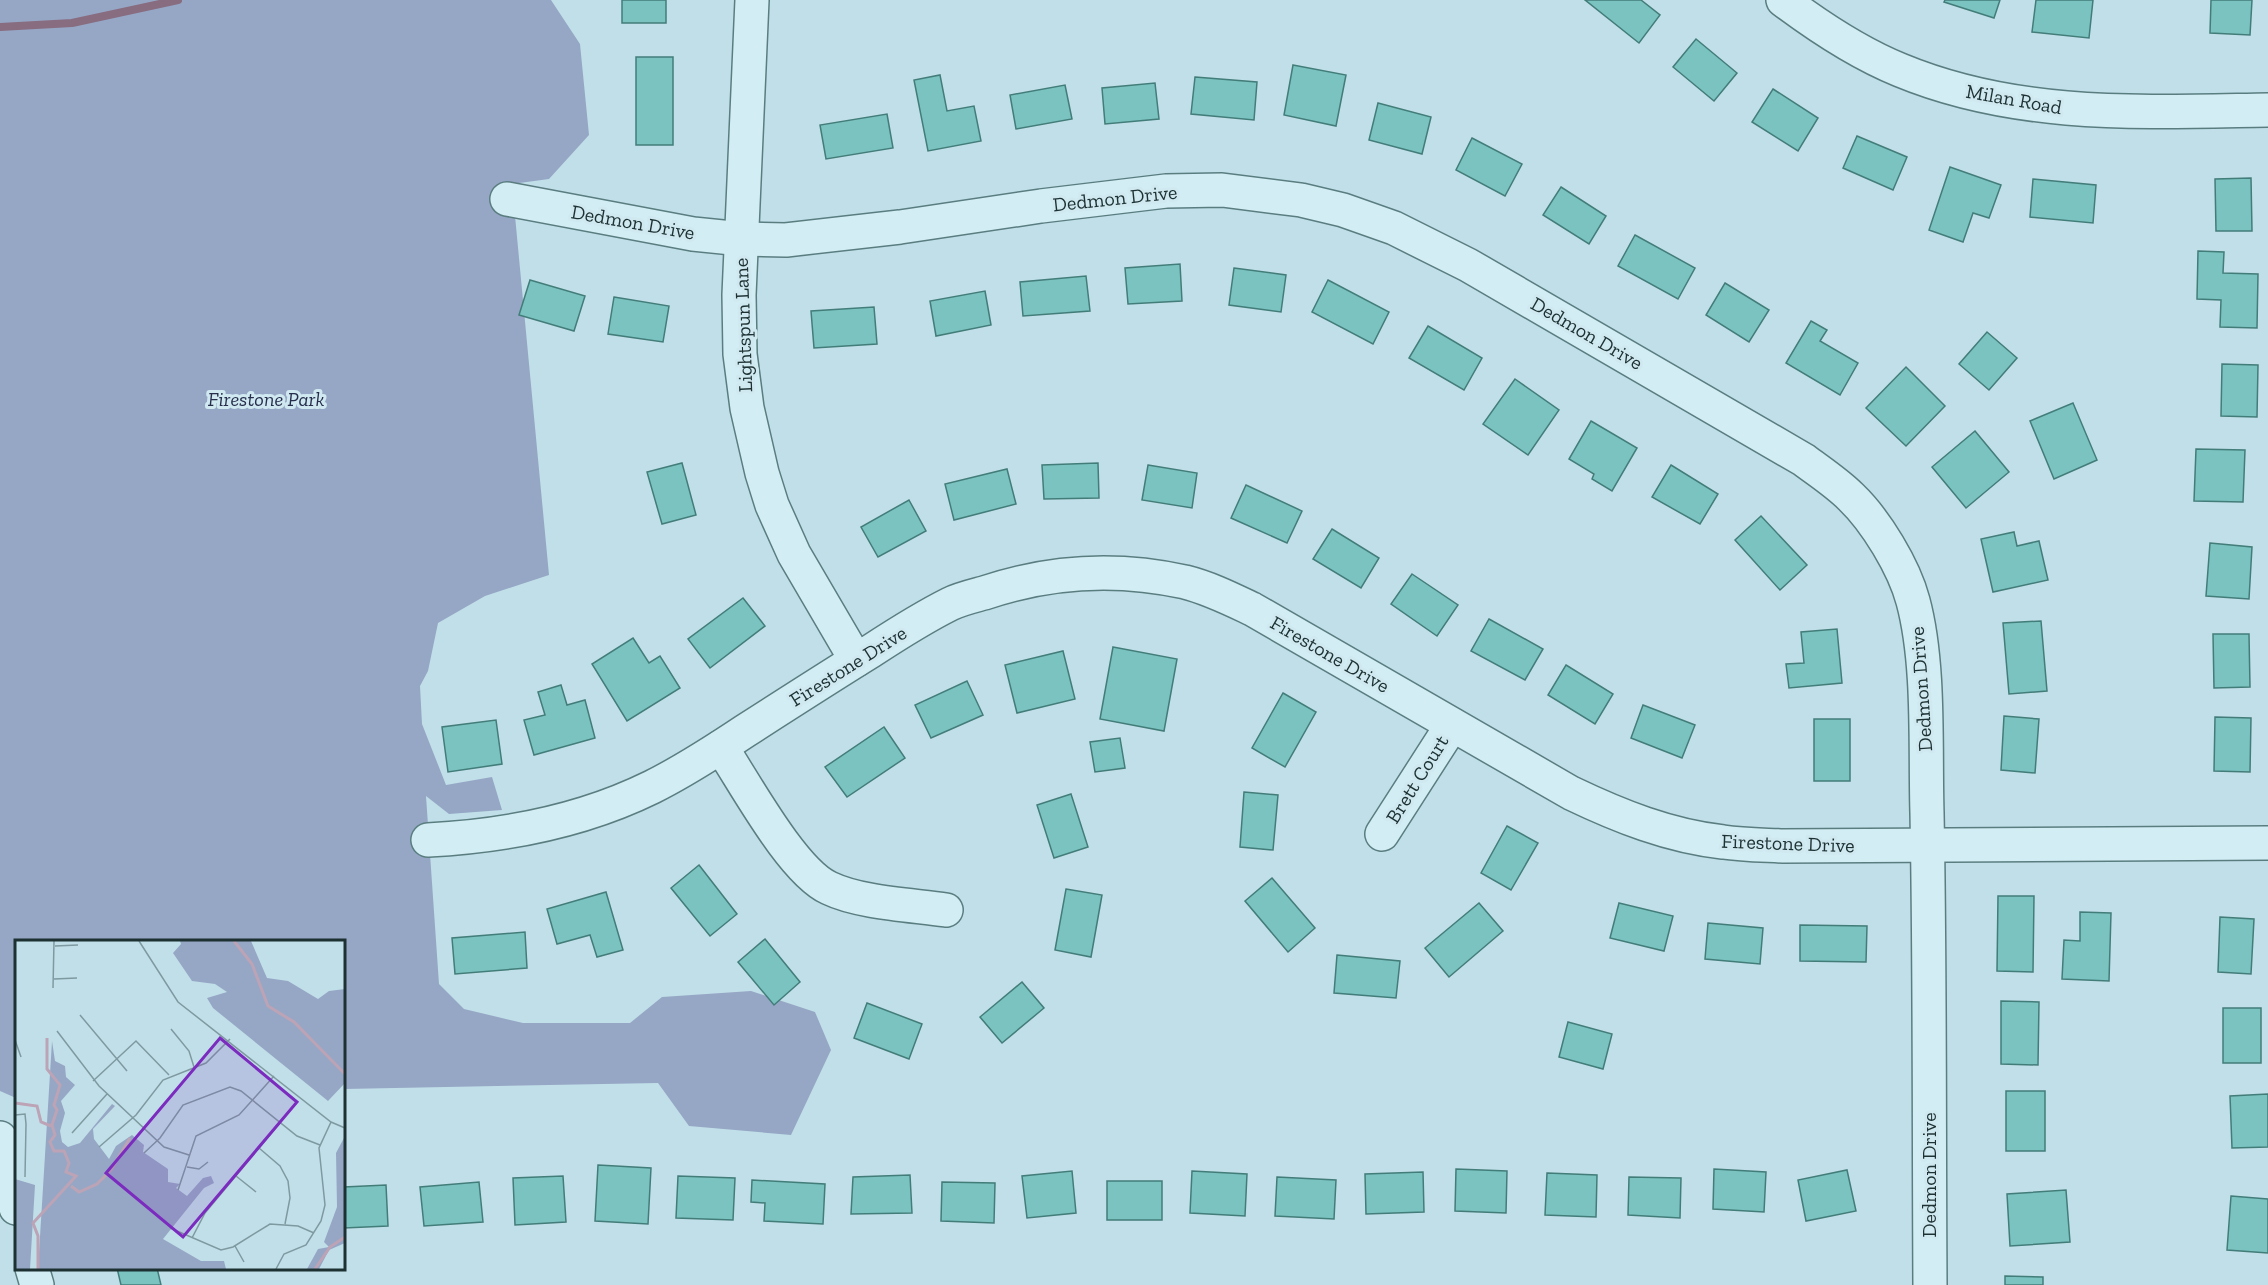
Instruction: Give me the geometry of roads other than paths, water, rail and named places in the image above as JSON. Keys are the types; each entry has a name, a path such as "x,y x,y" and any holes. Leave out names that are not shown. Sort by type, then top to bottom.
{"street":[{"name":"Lightspun Lane","path":"752,0 739,295 740,354 747,408 772,505 794,554 856,660"},
{"name":"Milan Road","path":"1783,0 1843,40 1899,70 1950,87 2001,99 2063,109 2111,112 2268,111"},
{"name":"Dedmon Drive","path":"507,199 693,234 742,239 786,240 1166,191 1222,190 1301,200 1343,210 1394,228 1468,265 1804,460 1850,496 1863,509 1882,537 1902,573 1913,601 1921,647 1928,846 1930,1285"},
{"name":"Firestone Drive","path":"428,840 503,834 561,822 608,807 653,787 721,747 917,621 952,603 1016,582 1061,574 1101,572 1186,582 1219,593 1252,609 1571,793 1619,815 1662,830 1723,842 1783,846 2268,843"},
{"name":"Brett Court","path":"1382,834 1452,724"},
{"path":"721,747 789,851 812,877 829,888 864,898 946,910"},
{"path":"0,1138 15,1204"},
{"path":"32,1270 37,1285"}],"waterway":[{"path":"0,27 72,23 178,0"}],"park label":[{"name":"Firestone Park","path":"266,399"}]}
